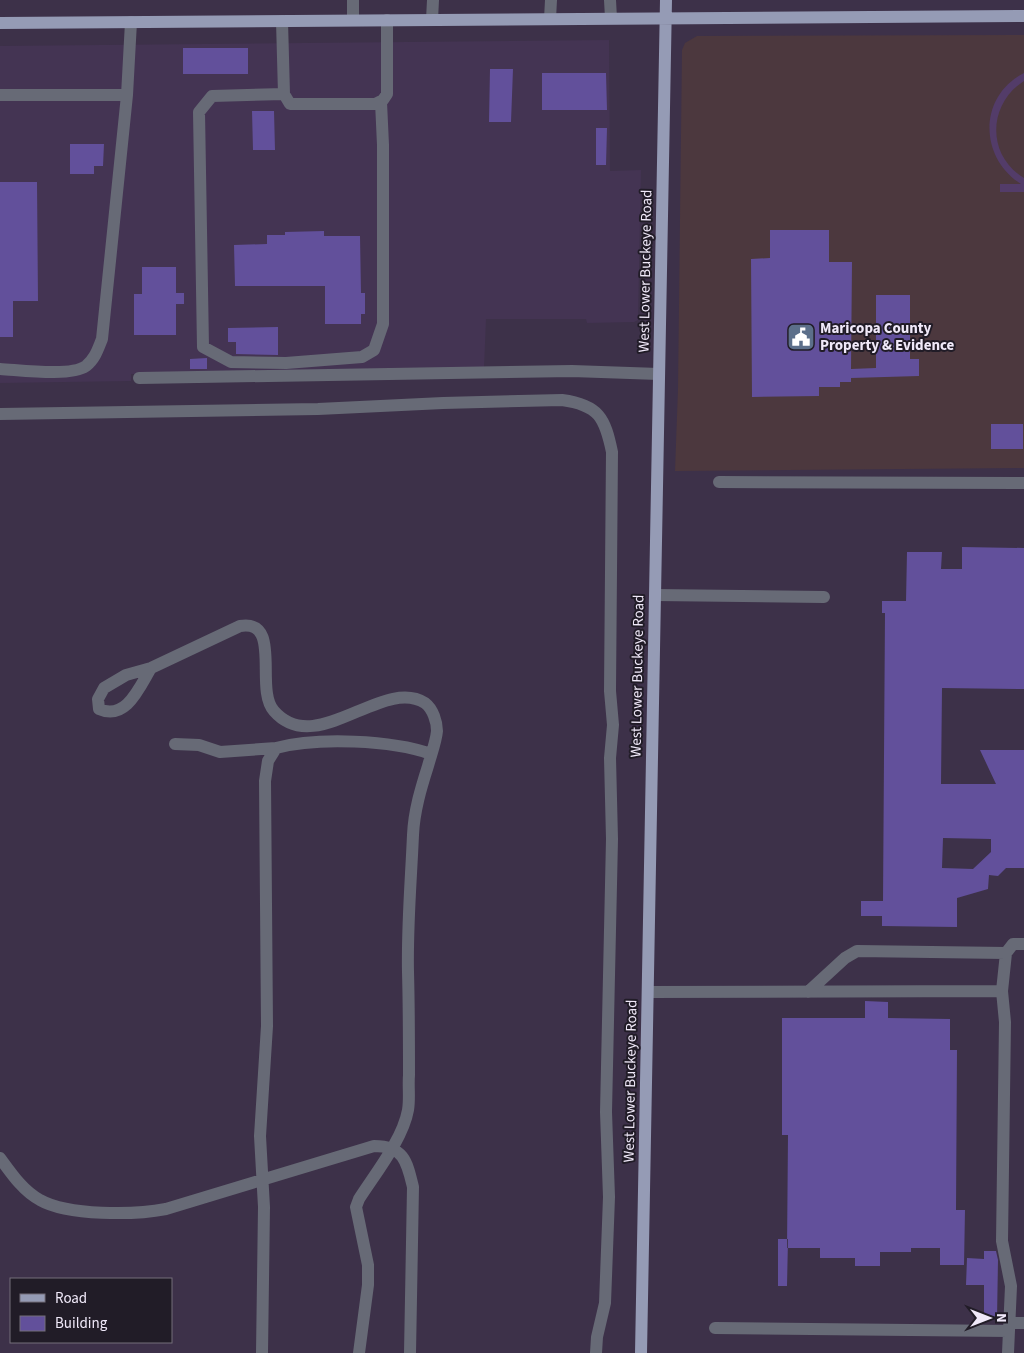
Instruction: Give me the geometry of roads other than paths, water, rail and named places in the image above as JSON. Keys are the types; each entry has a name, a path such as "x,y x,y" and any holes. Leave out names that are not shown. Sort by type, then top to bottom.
{"main road":[{"name":"West Lower Buckeye Road","path":"641,1353 666,0"},
{"path":"0,23 1024,16"}],"lane":[{"path":"353,0 353,20"},
{"path":"432,20 433,0"},
{"path":"550,18 551,0"},
{"path":"610,0 611,18"},
{"path":"284,94 212,96 199,112 203,347 231,362 286,363 362,356 374,350 383,324 383,145 381,102 386,94 387,20"},
{"path":"282,21 284,94 290,104 375,104 381,102"},
{"path":"0,369 72,371 85,366 96,355 102,339 127,95 131,22"},
{"path":"0,95 127,95"},
{"path":"139,378 572,371 659,374"},
{"path":"0,414 318,409 562,400 581,403 596,411 607,430 612,452 610,691 613,725 610,758 612,839 606,1112 608,1197 605,1303 597,1337 596,1353"},
{"path":"719,482 1024,483"},
{"path":"655,595 824,597"},
{"path":"150,668 240,626 250,624 258,628 265,642 265,691 272,710 286,722 305,726 329,723 394,699 412,698 426,704 434,715 437,732 413,821 407,931 408,1110 400,1134 359,1199 356,1208 368,1265 368,1285 359,1353"},
{"path":"175,744 198,746 220,752 276,748 288,744 349,741 413,747 431,754"},
{"path":"262,1353 262,1179 260,1136 266,1026 265,781 268,761 276,748"},
{"path":"1008,1353 1012,1286 1002,1242 1006,1022 1002,991 1006,953 1013,944 1024,944"},
{"path":"808,992 845,958 857,951 1006,953"},
{"path":"648,992 1002,991"},
{"path":"0,1158 19,1182 39,1200 59,1208 94,1212 144,1213 166,1209 374,1146 391,1148 400,1153 408,1164 413,1187 410,1353"},
{"path":"714,1328 1009,1327 1024,1323"}],"place":[{"name":"Maricopa County Property & Evidence","path":"801,337"}]}
